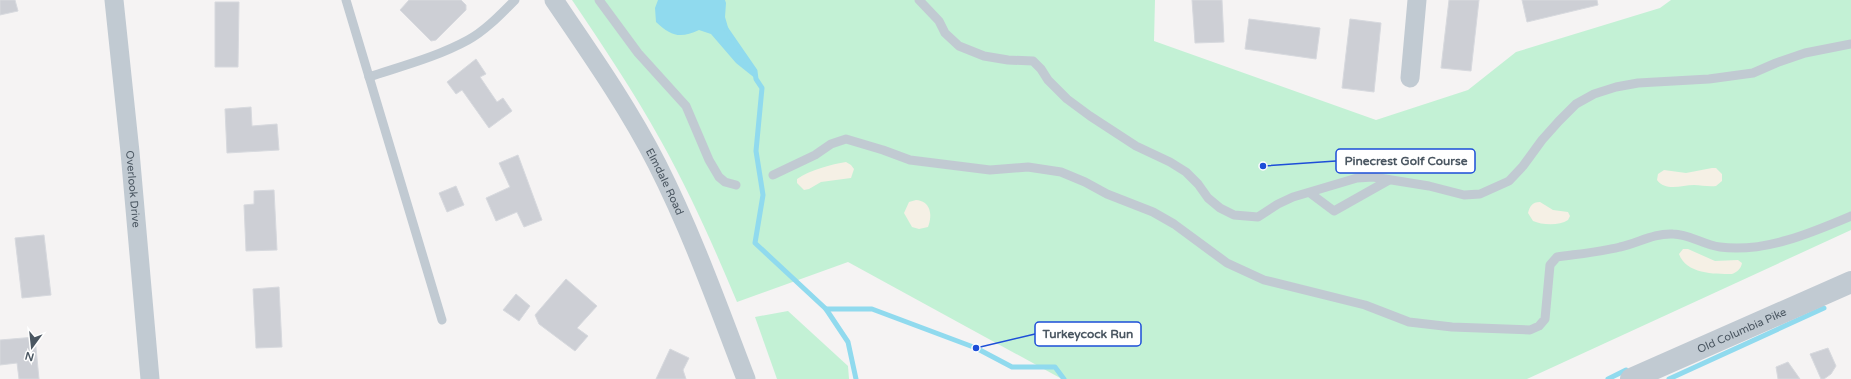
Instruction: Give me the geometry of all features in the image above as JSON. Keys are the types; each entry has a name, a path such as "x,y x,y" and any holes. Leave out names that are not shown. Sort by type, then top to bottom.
{"street":[{"name":"Overlook Drive","path":"114,0 130,152 150,379"},
{"name":"Elmdale Road","path":"554,0 627,111 656,163 694,244 746,379"},
{"path":"1410,78 1417,0"},
{"name":"Old Columbia Pike","path":"1632,379 1851,282"}],"lane":[{"path":"346,0 442,320"},
{"path":"369,77 413,63 469,40 492,22 515,0"},
{"path":"599,0 638,53 686,106 709,160 720,177 725,182 736,185"},
{"path":"919,0 939,21 945,33 960,46 984,56 1008,60 1033,61 1041,69 1048,80 1067,99 1120,137 1186,172 1198,184 1208,198 1220,208 1234,215 1258,217 1288,199 1357,178 1373,178 1429,186 1464,195 1480,194 1509,181 1559,121 1576,104 1594,94 1616,87 1638,83 1709,79 1753,73 1776,62 1805,53 1851,44"},
{"path":"773,175 815,155 831,144 846,139 910,160 990,170 1028,167 1061,172 1085,182 1107,194 1153,212 1174,224 1227,263 1264,280 1365,305 1409,322 1452,327 1530,330 1539,326 1545,319 1550,265 1557,258 1622,247 1657,235 1674,234 1714,247 1733,249 1754,247 1775,243 1826,227 1851,216"},
{"path":"1310,193 1334,211 1388,180"}],"green space":[{"path":"572,0 1155,0 1154,41 1376,120 1468,90 1516,52 1660,8 1671,0 1851,0 1851,230 1527,379 1062,379 848,262 737,302 701,220 661,141 607,52"},
{"path":"788,311 848,366 849,379 777,379 755,317"}],"sand":[{"path":"846,162 854,169 851,178 821,182 809,189 804,190 797,183 797,179 815,170"},
{"path":"1716,168 1722,174 1722,181 1716,186 1694,185 1669,187 1661,184 1657,180 1658,174 1664,170 1686,173"},
{"path":"916,200 924,203 929,209 930,217 928,227 919,229 912,227 904,213 909,202"},
{"path":"1540,202 1553,210 1568,212 1570,216 1568,220 1550,224 1533,221 1528,213 1533,204"},
{"path":"1683,249 1688,249 1715,261 1738,260 1742,263 1741,267 1732,274 1701,272 1688,266 1683,261 1679,254"}],"water":[{"path":"658,0 725,0 725,17 730,34 755,71 756,79 736,63 711,34 699,30 686,35 676,35 661,27 656,22 655,8"}],"building":[{"path":"0,0 15,0 18,11 0,15"},
{"path":"409,0 461,0 466,5 466,10 436,40 431,41 400,10"},
{"path":"1192,0 1222,0 1224,42 1195,43"},
{"path":"1449,0 1479,0 1471,71 1441,68"},
{"path":"1522,0 1597,0 1598,5 1527,22"},
{"path":"215,2 239,2 238,67 215,67"},
{"path":"1249,19 1320,28 1316,59 1245,49"},
{"path":"1350,19 1381,23 1374,92 1342,88"},
{"path":"476,59 486,74 480,77 497,102 503,98 512,111 489,128 462,90 456,94 447,82"},
{"path":"251,107 252,126 277,124 279,150 227,153 225,109"},
{"path":"518,155 542,220 524,227 517,212 496,221 486,198 510,187 499,163"},
{"path":"456,186 464,205 447,212 439,193"},
{"path":"274,190 277,250 246,251 244,205 254,204 254,191"},
{"path":"44,235 51,295 22,298 15,238"},
{"path":"566,279 597,306 577,328 588,336 575,351 539,324 535,315"},
{"path":"279,287 282,347 256,348 253,289"},
{"path":"516,294 530,306 519,321 503,310"},
{"path":"35,337 39,379 19,379 17,363 0,365 0,340"},
{"path":"1828,348 1836,366 1831,374 1824,379 1821,379 1810,354"},
{"path":"670,349 689,358 683,370 686,379 656,379"},
{"path":"1788,362 1800,379 1778,379 1776,367"}],"waterway":[{"path":"726,29 755,71 756,79 762,88 756,151 763,195 755,243 826,309 848,342 856,379"},
{"path":"1669,379 1824,308"},
{"path":"826,309 872,309 976,348 1012,367 1055,367 1064,379"},
{"path":"1608,379 1626,370"}],"place":[{"name":"Pinecrest Golf Course","path":"1263,166"},
{"name":"Turkeycock Run","path":"976,348"}]}
